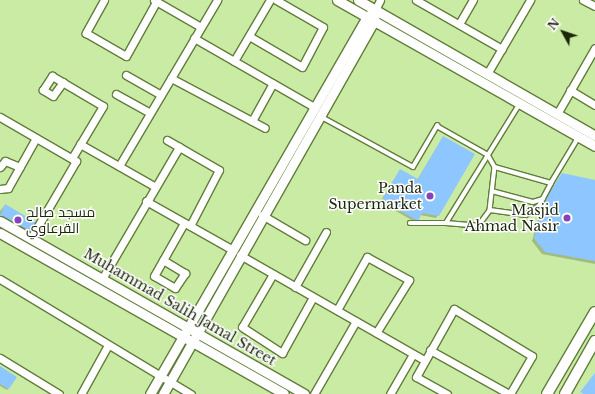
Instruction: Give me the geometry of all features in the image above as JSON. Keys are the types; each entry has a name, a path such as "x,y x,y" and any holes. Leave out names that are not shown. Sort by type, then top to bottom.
{"main road":[{"path":"547,394 595,312"},
{"path":"565,394 595,341"}],"street":[{"path":"104,0 86,33 126,56 155,1 201,27"},
{"path":"119,166 217,0"},
{"path":"234,61 270,0"},
{"path":"249,36 302,67 323,27 276,0"},
{"path":"337,0 595,146"},
{"path":"358,0 595,136"},
{"path":"236,252 262,215 320,116 380,0"},
{"path":"459,24 473,0"},
{"path":"487,74 530,0"},
{"path":"584,0 595,6"},
{"path":"419,1 502,49"},
{"path":"150,394 183,337 192,330 314,108 370,19"},
{"path":"194,38 314,108"},
{"path":"556,114 595,48"},
{"path":"126,75 161,95"},
{"path":"171,78 265,128"},
{"path":"63,82 103,106 72,158"},
{"path":"252,121 273,83"},
{"path":"570,90 595,104"},
{"path":"116,94 150,113"},
{"path":"0,117 76,161 31,238"},
{"path":"0,189 8,188 36,138"},
{"path":"163,260 187,225 219,170 167,140"},
{"path":"80,144 154,186"},
{"path":"102,279 154,186 179,147"},
{"path":"0,167 5,161 20,166"},
{"path":"146,201 424,360"},
{"path":"262,215 305,240"},
{"name":"Muhammad Salih Jamal Street","path":"0,221 304,394"},
{"path":"295,287 326,232"},
{"name":"Muhammad Salih Jamal Street","path":"0,233 284,394"},
{"path":"337,310 367,257 409,280 376,333"},
{"path":"274,274 242,327 282,353 313,297"},
{"path":"0,279 191,394"},
{"path":"430,350 510,394 532,356 454,309 424,360 416,377 443,393"},
{"path":"314,394 356,321"},
{"path":"163,394 191,342 192,330"},
{"path":"81,394 108,345"},
{"path":"390,394 413,354"},
{"path":"0,358 59,394"}],"lane":[{"path":"446,223 520,104"},
{"path":"320,116 413,167 437,126 488,155 495,168 490,210 478,226 446,223 410,223"},
{"path":"490,210 526,215 539,206 579,137"},
{"path":"495,168 551,183"},
{"path":"492,191 533,202 543,198"}],"building":[{"path":"443,136 475,154 439,216 422,213 418,221 382,200 400,169 418,179"},
{"name":"Masjid Ahmad Nasir","path":"562,173 595,180 595,261 545,252 534,238 545,199"},
{"name":"مسجد صالح القرعاوي","path":"5,204 37,223 32,231 0,216"},
{"path":"0,366 17,377 9,389 0,384"},
{"path":"595,373 595,394 584,394 580,392"}],"place":[{"name":"Panda Supermarket","path":"430,196"},
{"name":"Masjid Ahmad Nasir","path":"567,218"},
{"name":"مسجد صالح القرعاوي","path":"18,220"}]}
